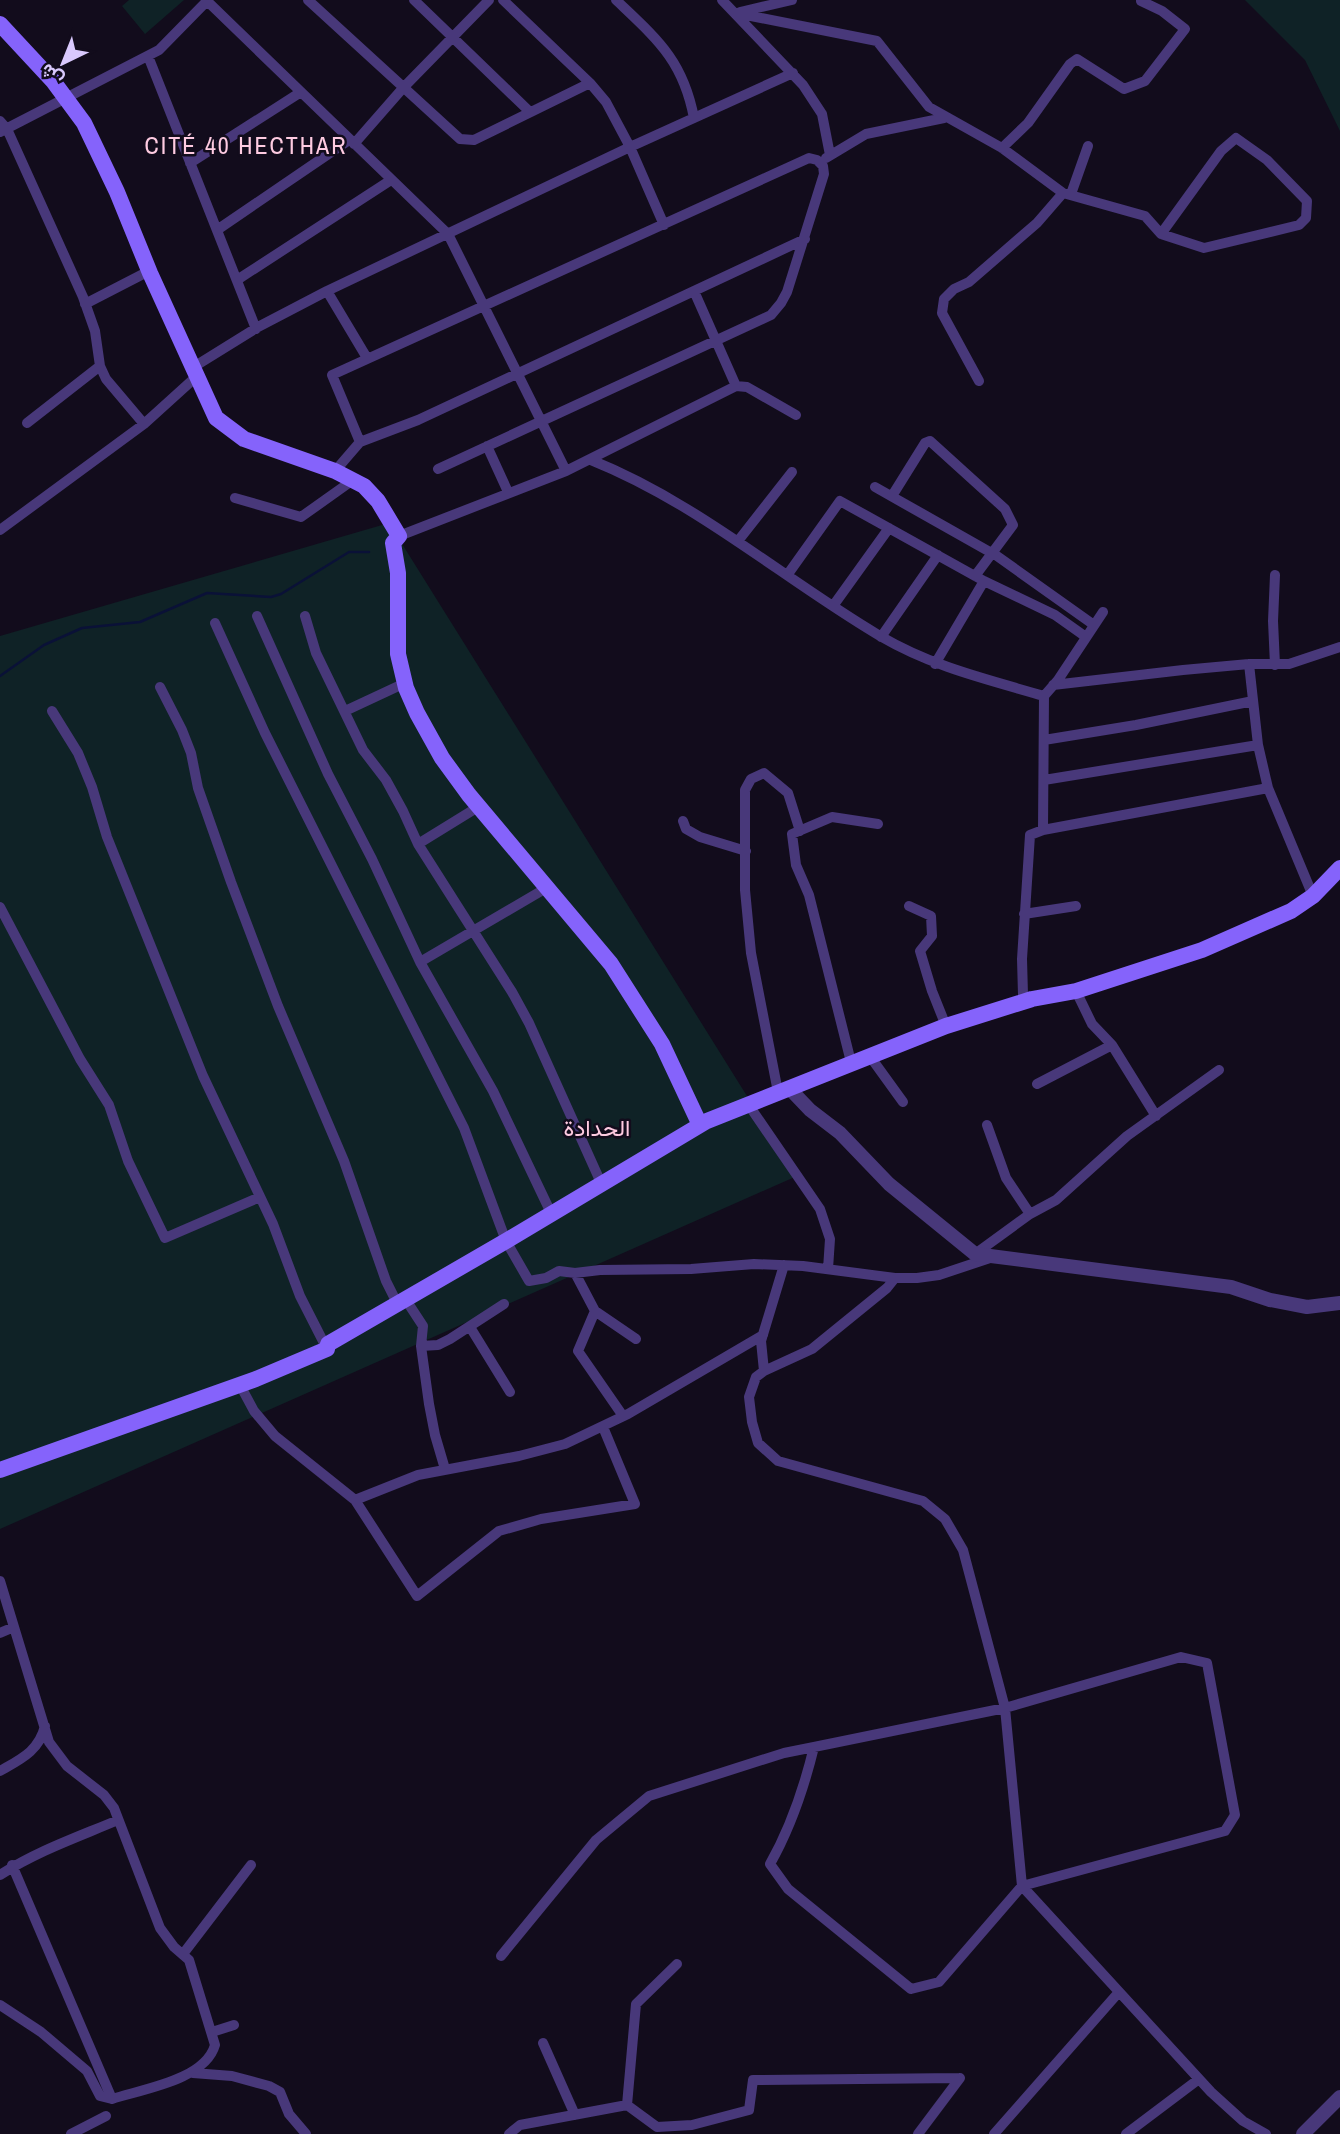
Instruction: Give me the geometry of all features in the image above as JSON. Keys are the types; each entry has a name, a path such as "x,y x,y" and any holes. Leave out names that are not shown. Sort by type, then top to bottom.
{"main road":[{"path":"0,24 43,68 84,123 99,151 213,413 244,439 335,471 364,486 399,536 393,543 398,573 398,654 405,683 417,713 438,750 478,807 611,964 652,1027 700,1125"},
{"path":"0,1470 240,1385 327,1349 328,1344 700,1125 946,1026 1032,999 1076,991 1202,950 1280,917 1313,896 1340,867"}],"street":[{"path":"414,0 530,112"},
{"path":"217,230 352,142 489,0"},
{"path":"503,0 590,83 606,102 630,147 664,225"},
{"path":"616,0 657,39 671,57 685,83 694,118"},
{"path":"722,0 793,74 821,114 830,155"},
{"path":"736,13 772,2 792,0"},
{"path":"144,424 106,379 100,366 95,331 85,304 2,127 67,98 159,50 205,1 447,234 566,471"},
{"path":"312,1 456,138 474,140 590,83"},
{"path":"1002,148 1028,123 1070,64 1077,59 1124,89 1145,81 1185,29 1163,11 1141,1"},
{"path":"736,13 877,41 929,107 944,118 1002,148 1067,194 1145,216 1161,234 1204,248 1299,225 1306,218 1307,201 1267,159 1236,138 1221,151 1161,234"},
{"path":"148,56 256,329"},
{"path":"0,530 144,424 194,372 256,329 327,291 630,147 793,74"},
{"path":"190,163 301,92"},
{"path":"819,162 866,134 944,118"},
{"path":"979,381 942,313 944,299 954,289 969,282 1067,194 1088,146"},
{"path":"360,442 332,376 809,158 819,162 824,168 787,292 771,315 438,469"},
{"path":"236,280 391,180"},
{"path":"335,471 360,442 418,420 805,239"},
{"path":"85,304 149,271"},
{"path":"327,291 367,358"},
{"path":"694,291 736,386"},
{"path":"27,423 100,366"},
{"path":"399,536 591,460 736,386 747,387 796,415"},
{"path":"892,496 925,443 930,441 1005,509 1013,525 993,554 935,664"},
{"path":"487,446 508,492"},
{"path":"591,460 633,477 701,516 881,637 935,664 1044,696"},
{"path":"738,541 792,472"},
{"path":"235,498 301,517 353,480"},
{"path":"875,487 993,554 1094,625"},
{"path":"788,574 840,501 980,579 1055,615 1086,637"},
{"path":"833,606 889,528"},
{"path":"881,637 938,555"},
{"path":"1275,575 1275,665"},
{"path":"1043,830 1044,696 1103,612"},
{"path":"257,616 328,774 372,859 420,962 493,1091 552,1214"},
{"path":"305,616 316,653 363,750 386,780 418,844 529,1023 602,1185"},
{"path":"215,623 264,733 464,1128 506,1241 529,1282 559,1271 575,1273 600,1269 691,1269 754,1264 828,1269 895,1278 939,1275 993,1257"},
{"path":"1053,685 1249,664 1289,664 1340,647"},
{"path":"1249,664 1258,745 1268,788 1313,896"},
{"path":"345,711 405,683"},
{"path":"160,687 191,752 198,788 231,882 278,1006 344,1161 386,1281 423,1326 421,1346 435,1435 445,1469"},
{"path":"1044,740 1136,725 1253,701"},
{"path":"52,711 78,753 92,787 107,837 203,1076 273,1224 300,1296 327,1349"},
{"path":"1044,780 1258,745"},
{"path":"800,831 788,793 764,773 751,779 746,790 745,890 751,954 784,1090 840,1133 889,1184 975,1254 1231,1287 1270,1300 1307,1307 1340,1303"},
{"path":"1032,999 1023,995 1024,914 1030,835 1043,830 1268,788"},
{"path":"418,844 478,807"},
{"path":"851,1062 809,895 796,865 792,834 832,817 878,824"},
{"path":"683,821 686,829 700,837 746,851"},
{"path":"420,962 548,887"},
{"path":"909,906 931,916 932,936 920,951 946,1026"},
{"path":"1024,914 1076,906"},
{"path":"0,907 80,1059 109,1105 128,1161 165,1238 260,1197"},
{"path":"1076,991 1092,1024 1112,1045 1156,1116"},
{"path":"1037,1084 1112,1045"},
{"path":"869,1055 903,1102"},
{"path":"975,1254 1030,1214 1056,1200 1127,1136 1219,1070"},
{"path":"748,1104 820,1209 830,1239 828,1269"},
{"path":"987,1125 1006,1178 1030,1214"},
{"path":"764,1371 761,1341 784,1265"},
{"path":"575,1273 596,1311 636,1339"},
{"path":"895,1278 887,1288 812,1349 755,1377 749,1397 758,1443 778,1461 923,1501 946,1519 963,1550 1005,1708 1022,1886 1199,2079 1243,2121 1266,2134"},
{"path":"421,1346 438,1345 504,1304"},
{"path":"596,1311 578,1351 623,1416"},
{"path":"470,1327 510,1392"},
{"path":"355,1500 409,1477 549,1450 603,1427 763,1335"},
{"path":"240,1385 254,1411 275,1436 355,1500 417,1596 499,1531 541,1519 635,1504 603,1427"},
{"path":"0,1581 49,1742 56,1755 72,1772 110,1801 160,1928 167,1939 189,1960 215,2045 213,2054 194,2073"},
{"path":"0,1633 14,1627"},
{"path":"501,1956 596,1840 649,1796 784,1753 814,1746 1005,1708 1181,1657 1207,1663 1235,1815 1225,1831 1022,1886 939,1982 911,1989 788,1889 770,1864 791,1823 814,1746"},
{"path":"0,1772 35,1749 45,1726"},
{"path":"0,1875 12,1865 118,1821"},
{"path":"12,1865 112,2099"},
{"path":"183,1954 251,1865"},
{"path":"627,2105 636,2004 677,1964"},
{"path":"994,2134 1119,1992"},
{"path":"0,2005 53,2041 87,2071 100,2096 112,2099 194,2073 232,2076 270,2085 280,2092 289,2114 306,2134"},
{"path":"212,2032 234,2025"},
{"path":"542,2043 575,2115"},
{"path":"509,2134 520,2125 627,2105 657,2127 693,2130 749,2110 753,2080 960,2078 918,2134"},
{"path":"1126,2134 1199,2079"},
{"path":"1303,2134 1340,2097"},
{"path":"71,2134 106,2116"}],"green space":[{"path":"129,0 184,0 145,34 122,6"},
{"path":"1245,0 1340,0 1340,131 1305,60"},
{"path":"389,523 797,1176 0,1529 0,636"}],"waterway":[{"path":"0,676 44,645 82,628 140,622 207,593 271,597 281,594 349,552 369,552"}],"district":[{"name":"CITÉ 40 HECTHAR","path":"246,146"},
{"name":"الحدادة","path":"597,1128"}]}
